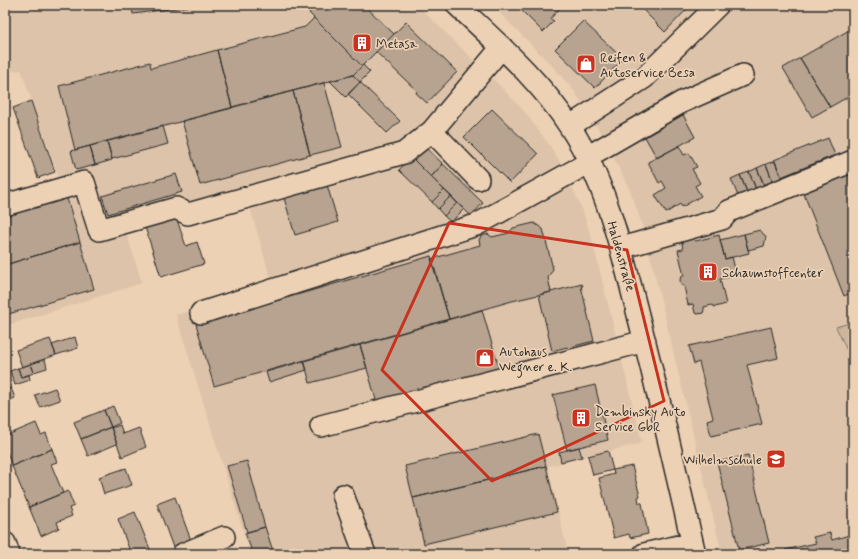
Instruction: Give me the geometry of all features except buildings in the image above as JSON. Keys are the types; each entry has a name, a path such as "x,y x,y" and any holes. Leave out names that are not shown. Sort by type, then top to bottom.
{"street":[{"name":"Haldenstraße","path":"457,5 502,47 544,92 570,126 589,159 618,234 694,548"},
{"path":"570,126 644,78 718,5"},
{"path":"5,205 84,182 99,230 176,208 188,214 404,153 432,131 502,47"},
{"path":"201,313 476,225 589,159 682,102 743,76"},
{"path":"432,131 478,179"},
{"path":"621,248 722,220 729,211 853,161"},
{"path":"322,426 645,341"},
{"path":"343,495 365,554"},
{"path":"183,554 224,537"},
{"path":"5,543 9,554"},
{"path":"644,554 694,548"}],"highlighted area":[{"path":"449,223 627,250 664,401 492,481 382,370"}],"shaded area":[{"path":"5,5 417,5 490,76 525,112 550,146 564,169 582,209 592,239 642,443 548,466 568,554 252,554 246,540 176,315 272,284 246,193 125,229 142,283 5,326 5,194 58,177 21,70 5,73"},
{"path":"492,5 853,5 853,319 836,328 853,363 853,554 722,554 643,227 630,190 604,138 575,92 556,70"},
{"path":"853,319 853,363 836,327 846,324"}],"place":[{"name":"Metasa","path":"362,43"},
{"name":"Reifen & Autoservice Besa","path":"586,64"},
{"name":"Schaumstoffcenter","path":"708,272"},
{"name":"Autohaus Wegner e. K.","path":"485,358"},
{"name":"Dembinsky Auto Service GbR","path":"581,418"},
{"name":"Wilhelmschule","path":"776,459"}]}
